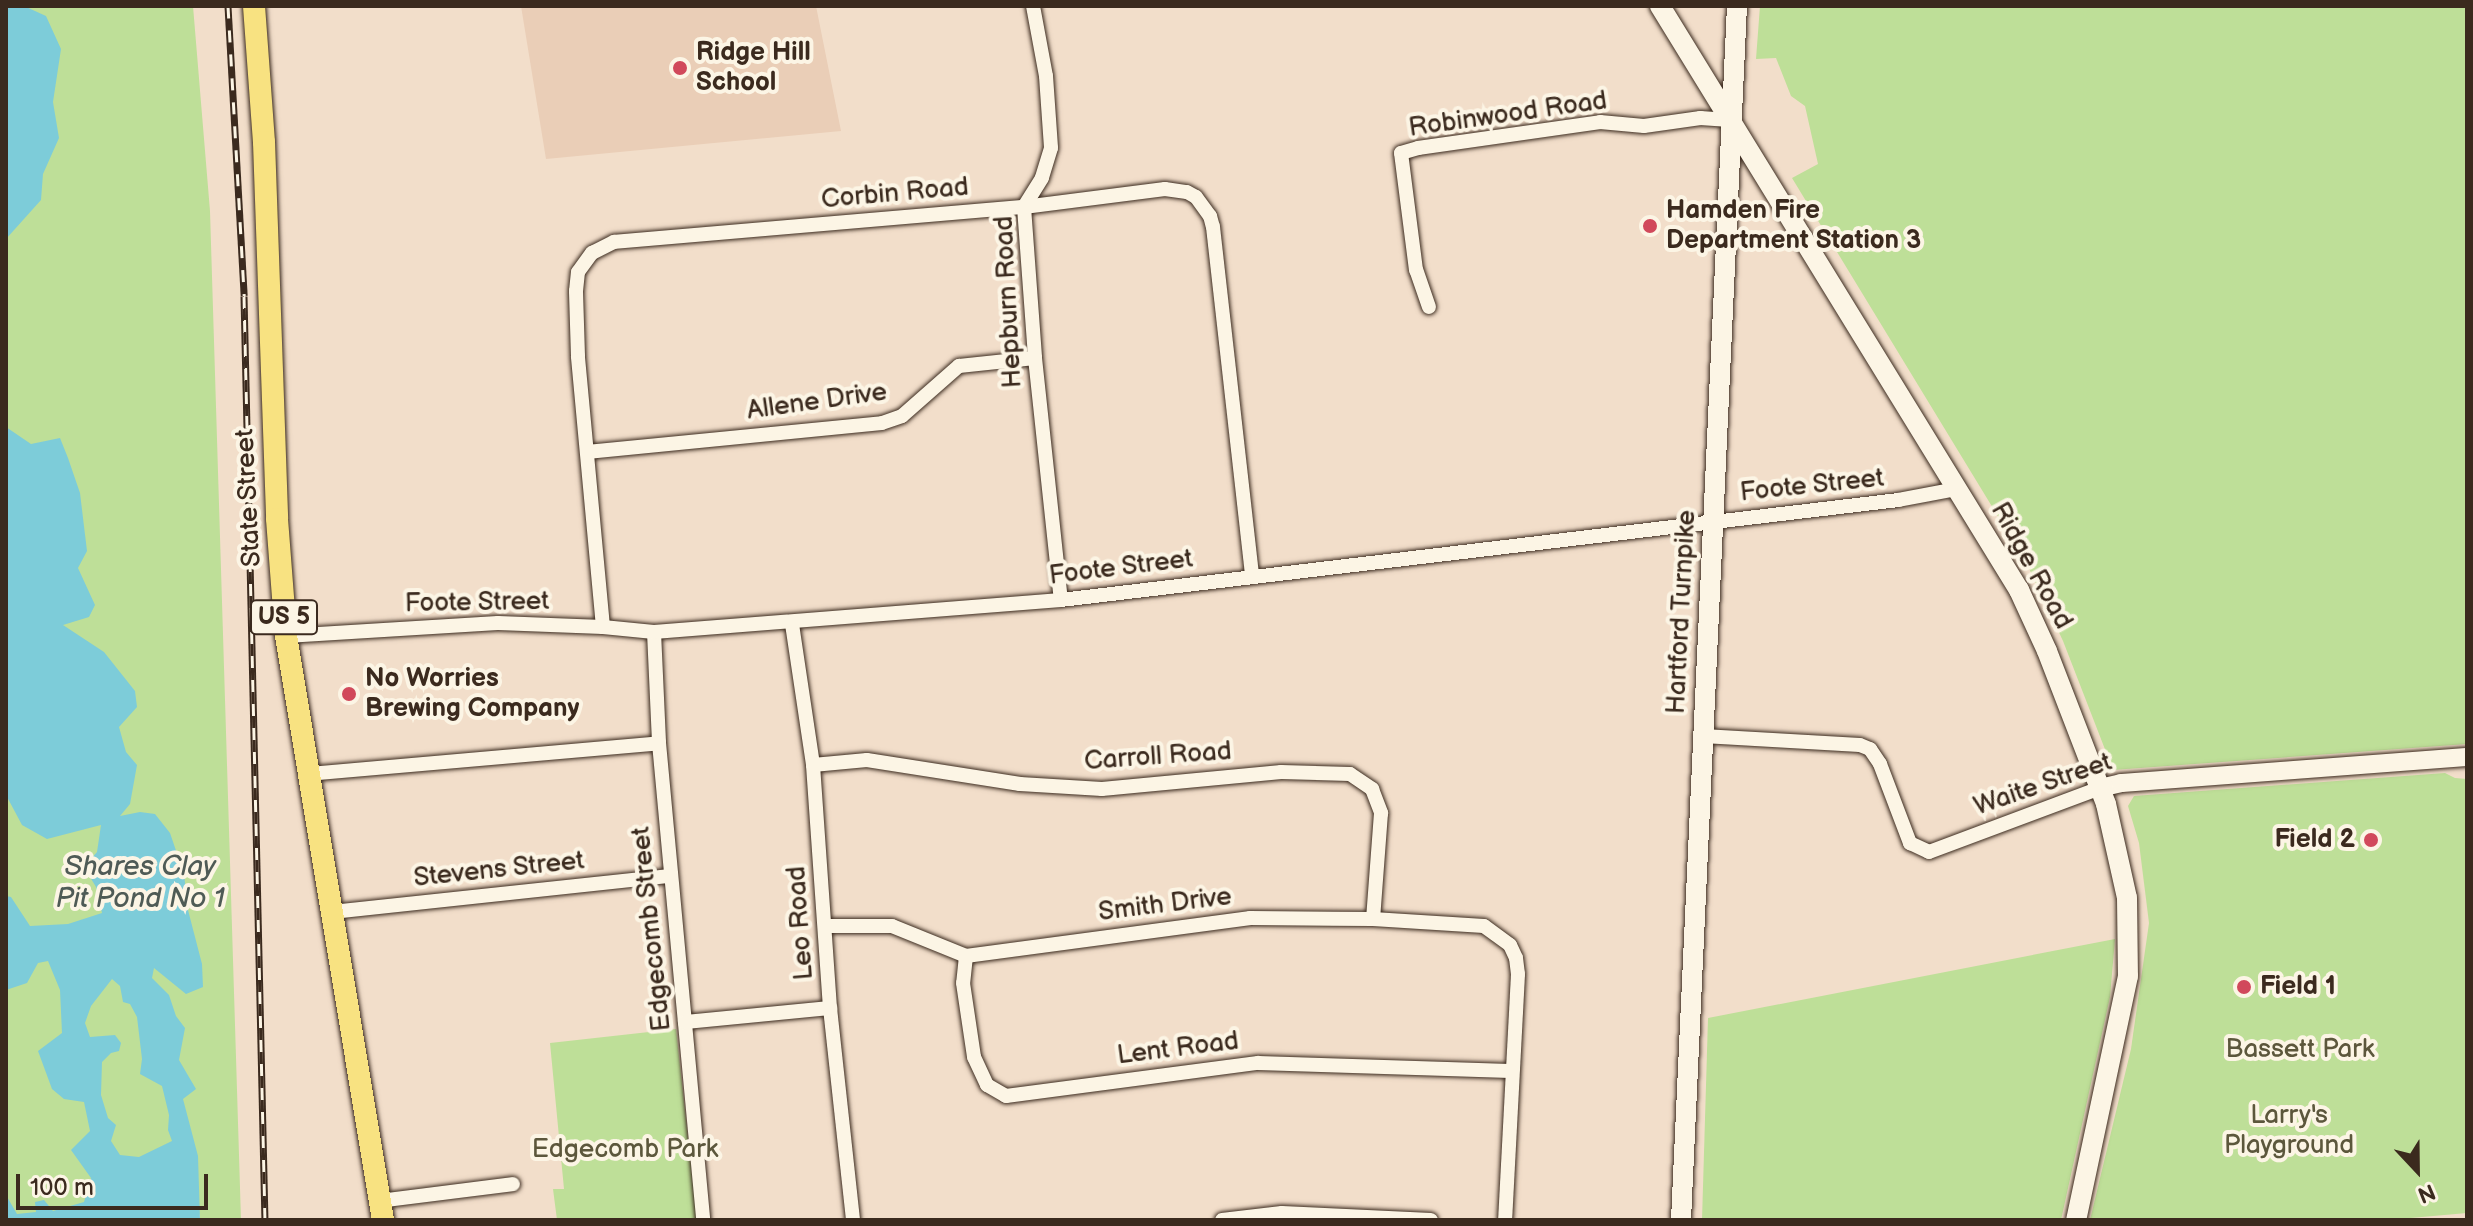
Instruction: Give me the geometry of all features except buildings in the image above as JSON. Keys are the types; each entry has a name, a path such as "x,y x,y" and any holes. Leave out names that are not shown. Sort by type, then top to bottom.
{"main road":[{"name":"State Street","path":"254,6 264,142 277,519 286,636 381,1210"},
{"name":"Ridge Road","path":"1660,6 2028,608 2100,788 2124,873 2129,956 2121,1024 2076,1220"},
{"name":"Hartford Turnpike","path":"1681,1220 1737,6"}],"street":[{"name":"Hepburn Road","path":"1033,6 1046,76 1051,148 1042,178 1024,207 1035,358 1061,600"},
{"name":"Robinwood Road","path":"1429,307 1416,270 1401,153 1600,122 1644,126 1700,118 1730,120"},
{"name":"Corbin Road","path":"603,627 576,291 583,262 602,246 1024,207 1165,189 1187,192 1210,216 1252,577"},
{"name":"Allene Drive","path":"587,452 882,423 902,416 959,366 1035,358"},
{"name":"Foote Street","path":"286,636 498,623 654,632 792,624 1061,600 1898,500 1957,489"},
{"name":"Leo Road","path":"792,624 813,765 827,926 830,1008 853,1220"},
{"name":"Edgecomb Street","path":"654,632 670,876 703,1220"},
{"name":"Waite Street","path":"1703,736 1860,745 1870,749 1880,764 1910,843 1929,852 2121,783 2467,757"},
{"path":"308,774 659,743"},
{"name":"Carroll Road","path":"813,765 867,760 1020,784 1102,789 1281,772 1350,774 1372,789 1381,813 1373,919"},
{"name":"Stevens Street","path":"332,912 670,876"},
{"name":"Smith Drive","path":"827,926 892,926 966,956 1250,918 1373,919 1484,926 1510,945 1516,958 1518,974 1512,1071"},
{"name":"Lent Road","path":"966,956 963,983 974,1057 987,1085 1006,1096 1258,1063 1512,1071"},
{"path":"685,1022 830,1008"},
{"path":"1505,1220 1512,1071"},
{"path":"381,1210 513,1184"},
{"path":"1222,1220 1282,1213 1431,1220"}],"shaded area":[{"name":"Ridge Hill School","path":"521,6 816,6 841,131 546,159"}],"green space":[{"path":"6,6 193,6 210,211 241,1220 200,1220 200,1214 187,1220 6,1220"},
{"path":"1760,6 2467,6 2467,744 2113,770 2063,641 2027,564 1792,178 1818,164 1805,106 1791,96 1776,58 1756,59"},
{"name":"Bassett Park","path":"2445,773 2467,779 2467,1213 2388,1220 2090,1220 2131,1049 2149,923 2139,843 2128,806 2134,796"},
{"path":"2115,939 2110,997 2061,1220 1702,1220 1708,1018"},
{"name":"Edgecomb Park","path":"676,1029 697,1220 557,1220 553,1189 564,1189 550,1043"}],"water":[{"path":"6,6 24,6 46,16 61,49 53,102 59,138 43,174 41,200 6,239"},
{"name":"Shares Clay Pit Pond No 1","path":"6,427 31,444 60,438 68,458 80,493 87,551 78,568 95,605 89,617 63,625 104,652 135,691 137,707 119,727 126,752 137,765 130,804 120,816 140,812 155,814 170,833 184,874 188,910 202,964 203,987 186,994 154,968 152,978 169,995 176,1016 185,1028 179,1060 196,1089 183,1099 198,1156 200,1220 6,1220 6,1195 17,1214 36,1212 35,1202 44,1200 53,1211 84,1202 91,1178 71,1150 90,1131 84,1102 64,1099 52,1089 38,1051 62,1033 60,990 48,961 38,963 27,983 6,990 6,896 11,897 30,926 68,924 102,913 96,887 84,867 97,852 101,825 47,839 22,825 6,795","holes":["112,979 120,986 123,1002 130,1004 137,1017 142,1059 140,1074 162,1086 172,1141 139,1157 120,1155 111,1141 116,1125 108,1118 101,1095 102,1062 111,1053 119,1051 121,1043 115,1035 90,1037 85,1023 91,1006"]}],"railway":[{"path":"228,6 244,296 265,1220"}],"place":[{"name":"Ridge Hill School","path":"680,68"},
{"name":"Hamden Fire Department Station 3","path":"1650,226"},
{"name":"No Worries Brewing Company","path":"349,694"},
{"name":"Field 2","path":"2371,840"},
{"name":"Field 1","path":"2244,987"}],"park label":[{"name":"Larry's Playground","path":"2289,1131"}]}
